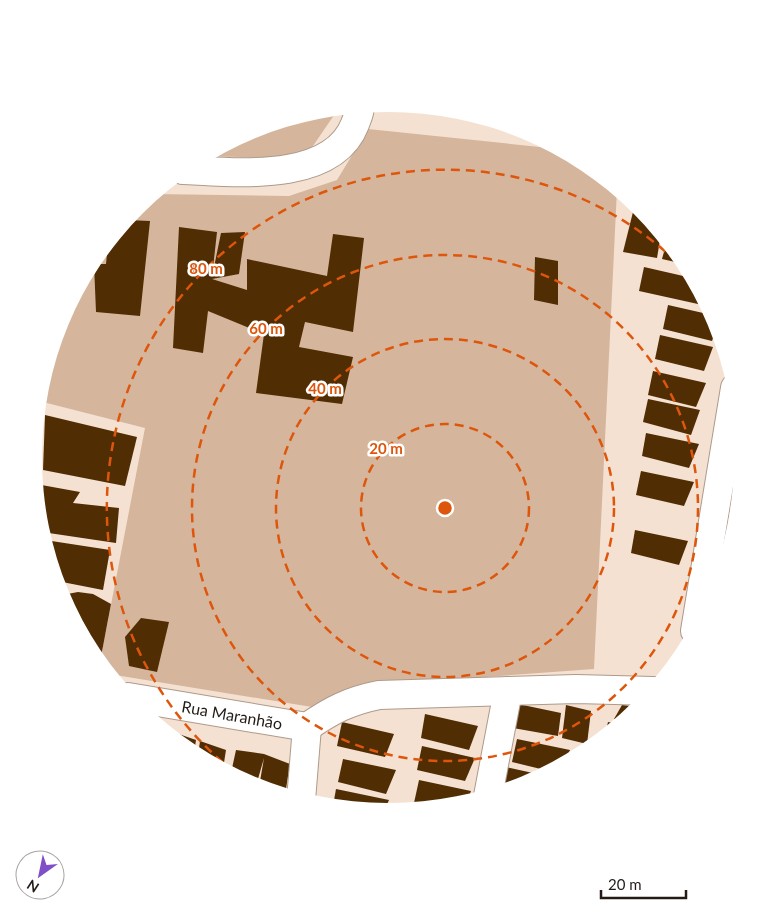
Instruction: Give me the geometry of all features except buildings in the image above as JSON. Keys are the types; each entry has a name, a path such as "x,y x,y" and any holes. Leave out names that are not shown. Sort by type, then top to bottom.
{"street":[{"path":"195,170 242,172 300,168 326,156 341,146 352,133 358,114"},
{"path":"707,589 731,415"},
{"path":"302,792 307,728 331,710 353,700 379,695 576,689 643,691"},
{"path":"490,788 508,691"},
{"name":"Rua Maranhão","path":"141,699 307,728"}],"shaded area":[{"path":"333,117 304,159 218,156 277,130"},
{"path":"368,129 539,147 580,170 617,199 594,669 351,687 312,707 120,676 102,651 145,428 47,403 61,346 78,305 114,247 144,213 165,194 289,196 337,180"}]}
